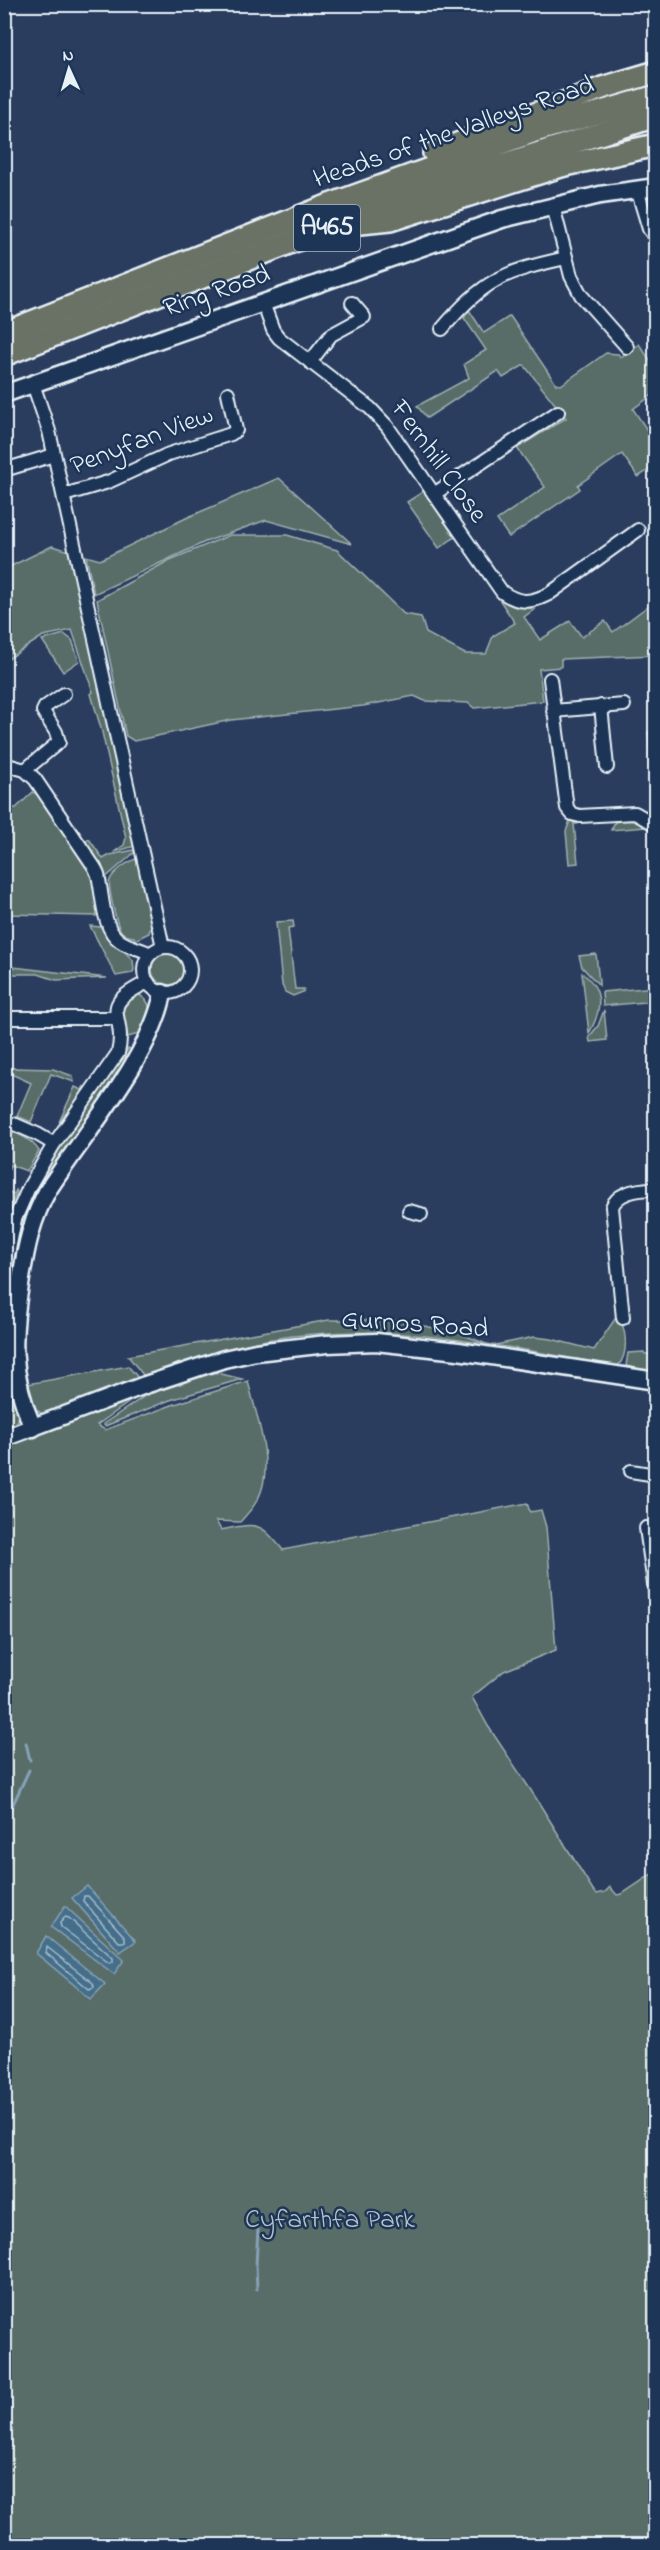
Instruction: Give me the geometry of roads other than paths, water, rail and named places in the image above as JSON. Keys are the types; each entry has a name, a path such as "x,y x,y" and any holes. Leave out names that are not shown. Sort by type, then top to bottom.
{"highway":[{"path":"331,216 361,181 602,88 656,72"},
{"name":"Heads of the Valleys Road","path":"4,355 532,132 656,96"},
{"name":"Heads of the Valleys Road","path":"4,333 331,216 656,116"},
{"path":"331,216 390,220 561,166 656,145"}],"street":[{"name":"Ring Road","path":"4,394 502,219 553,206 656,187"},
{"path":"637,189 649,229 656,238"},
{"path":"553,206 571,276 581,295 627,347"},
{"path":"442,329 466,301 500,277 521,268 566,258"},
{"name":"Fernhill Close","path":"263,303 273,330 279,338 370,408 381,420 502,592 513,600 536,600 549,594 638,530"},
{"path":"310,362 331,335 364,317 352,303"},
{"path":"33,384 49,431 64,495 164,947"},
{"name":"Penyfan View","path":"64,495 108,482 169,453 231,434 236,430 236,422 228,393"},
{"path":"434,494 558,412"},
{"path":"4,470 54,455"},
{"path":"550,679 564,801 572,814 606,816 635,813 656,825"},
{"path":"25,771 59,742 56,732 43,711 45,707 64,694"},
{"path":"554,711 624,705"},
{"path":"601,706 607,767"},
{"path":"4,764 25,771 35,779 95,868 111,932 128,946 143,949 150,954"},
{"path":"164,947 177,949 183,953 188,958 190,972 185,984 180,989 163,993 153,988 148,982 144,968 150,954 164,947"},
{"path":"4,1275 10,1217 54,1144 116,1059 122,1036 115,1010 118,1001 126,993 148,982"},
{"path":"33,1428 18,1383 13,1341 16,1303 28,1237 37,1209 48,1190 146,1041 158,1015 163,993"},
{"path":"4,1018 116,1018"},
{"path":"15,1124 54,1144"},
{"path":"623,1318 612,1218 614,1202 630,1192 656,1189"},
{"name":"Gurnos Road","path":"4,1438 145,1385 224,1359 256,1352 327,1344 376,1342 446,1349 656,1381"},
{"path":"631,1472 656,1476"},
{"path":"646,1528 656,1598"}],"water":[{"path":"87,1886 136,1941 120,1952 72,1898"},
{"path":"65,1906 124,1960 114,1974 51,1927"},
{"path":"46,1936 105,1984 91,1999 36,1953"}],"waterway":[{"path":"26,1743 30,1760"},
{"path":"8,1815 29,1770"},
{"path":"257,2289 258,2229"}],"park label":[{"name":"Cyfarthfa Park","path":"330,2220"}]}
